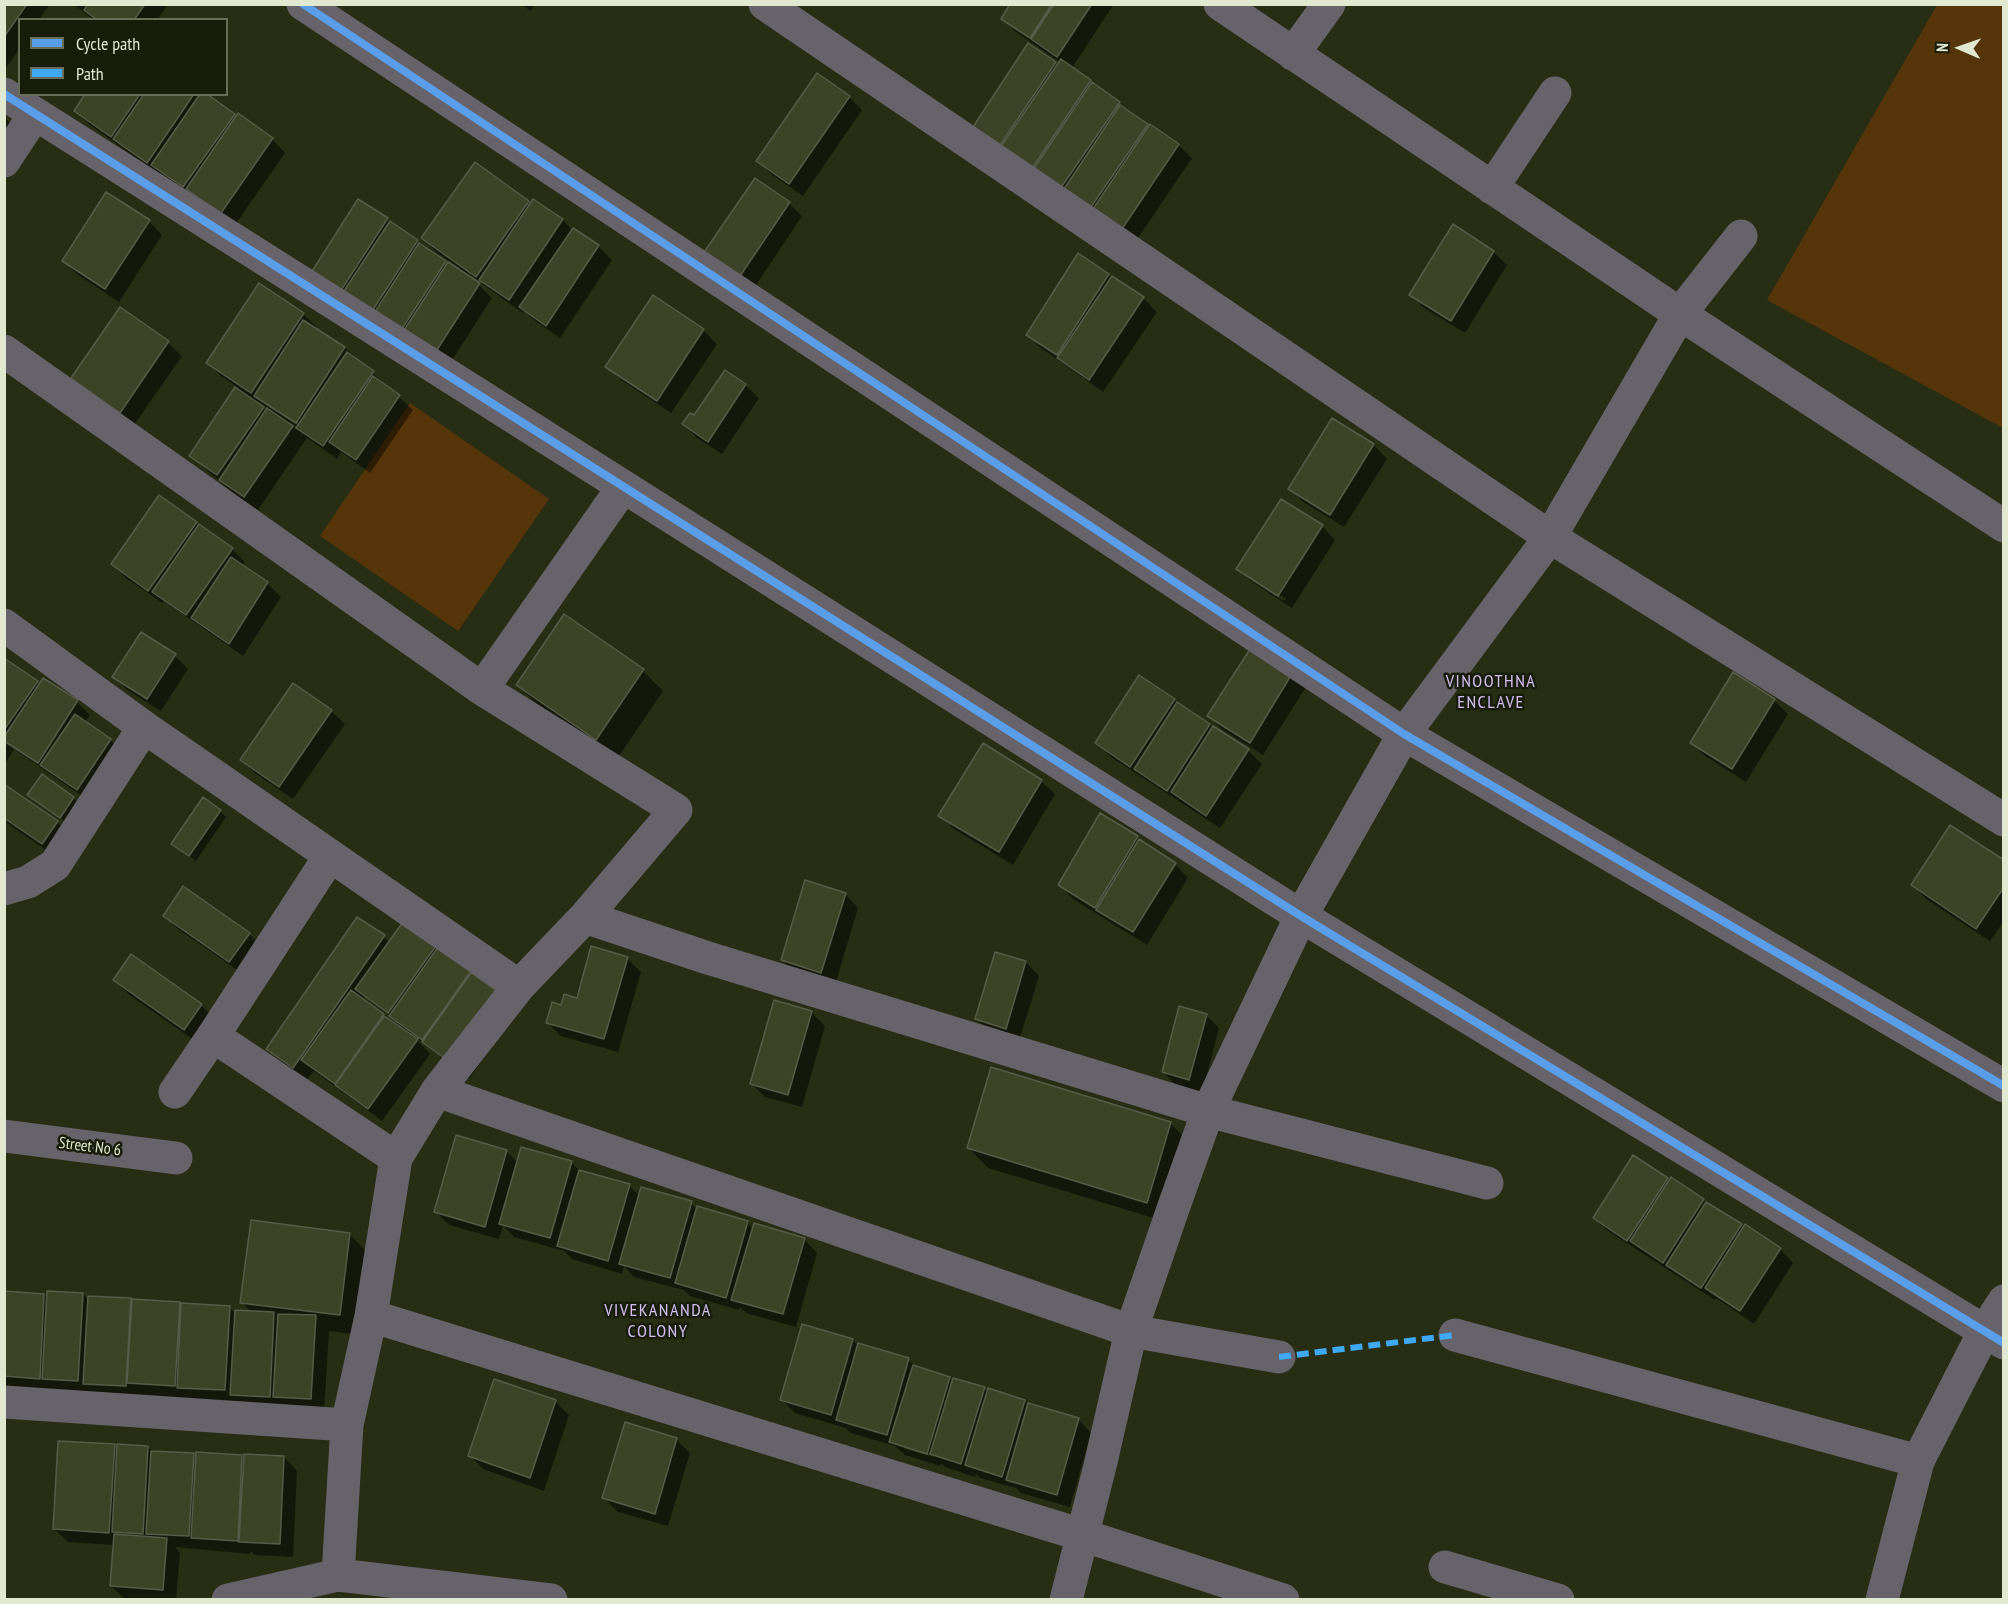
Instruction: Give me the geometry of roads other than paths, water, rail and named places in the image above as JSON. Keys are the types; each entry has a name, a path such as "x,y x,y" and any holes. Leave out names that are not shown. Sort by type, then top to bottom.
{"street":[{"path":"303,4 1404,734 2004,1086"},
{"path":"765,4 1550,537 2004,820"},
{"path":"1220,4 1680,314 2004,526"},
{"path":"1293,54 1329,4"},
{"path":"1492,188 1555,93"},
{"path":"4,94 1301,916 1994,1338"},
{"path":"4,161 34,114"},
{"path":"1066,1599 1131,1331 1208,1111 1301,916 1404,734 1550,537 1680,314 1741,236"},
{"path":"4,351 482,688 676,810 585,917 519,986 437,1091 396,1158 371,1316 347,1425 338,1575"},
{"path":"482,688 623,487"},
{"path":"4,625 144,727 519,986"},
{"path":"4,889 28,882 55,865 144,727"},
{"path":"175,1092 330,856"},
{"path":"585,917 708,958 1208,1111 1487,1183"},
{"path":"213,1036 396,1158"},
{"path":"437,1091 1131,1331 1279,1356"},
{"name":"Street No 6","path":"4,1136 176,1158"},
{"path":"1882,1599 1918,1461 1994,1338 2004,1301"},
{"path":"371,1316 1283,1599"},
{"path":"1455,1335 1918,1461"},
{"path":"4,1402 347,1425"},
{"path":"1445,1568 1558,1599"},
{"path":"228,1599 338,1575 551,1599"}],"district":[{"name":"VINOOTHNA ENCLAVE","path":"1491,692"},
{"name":"VIVEKANANDA COLONY","path":"658,1321"}]}
